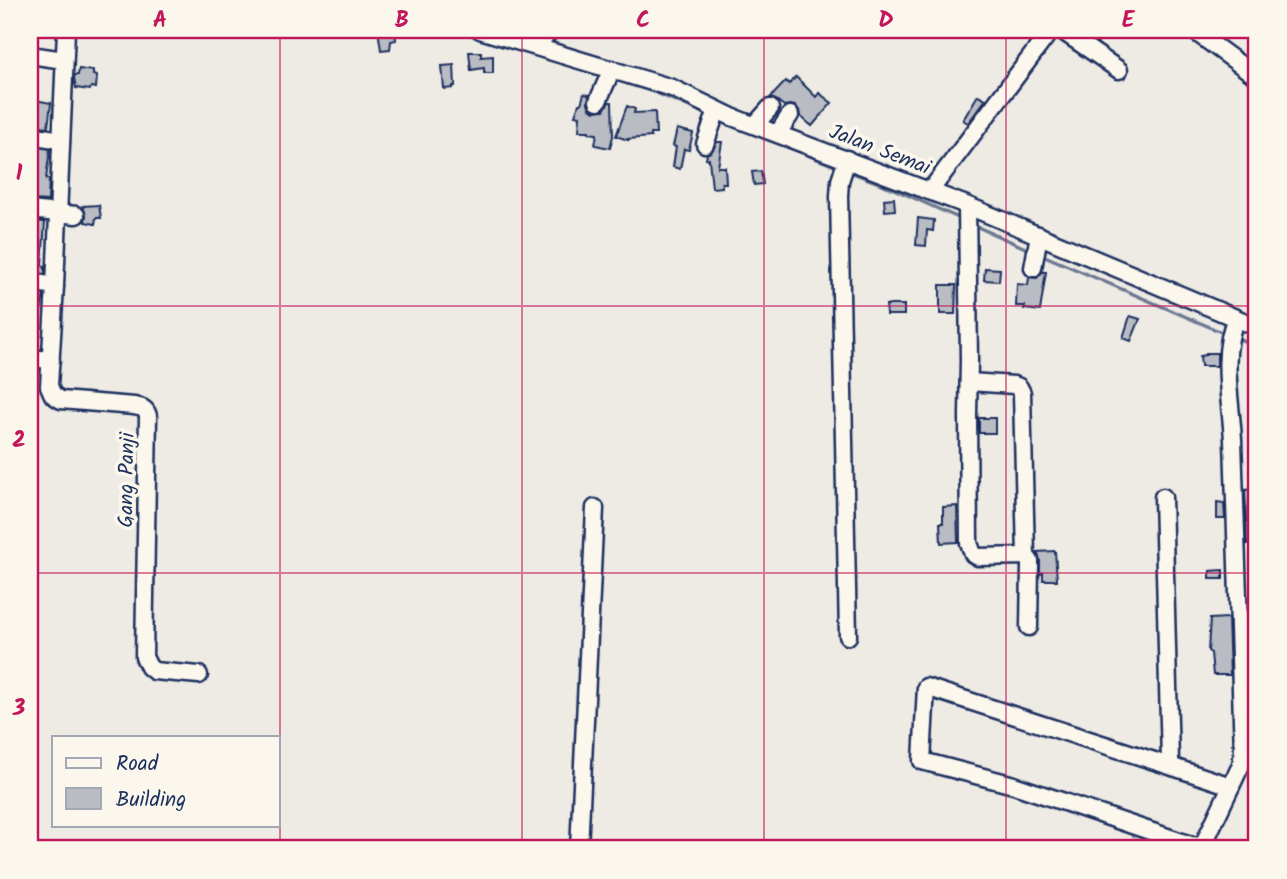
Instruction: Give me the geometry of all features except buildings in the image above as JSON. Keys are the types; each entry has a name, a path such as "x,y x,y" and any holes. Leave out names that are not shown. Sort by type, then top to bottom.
{"street":[{"name":"Gang Panji","path":"66,30 59,214 48,386 56,398 65,401 141,407 147,412 144,657 154,671 199,675"},
{"name":"Jalan Semai","path":"480,30 536,46 609,76 672,88 712,125 755,125 778,133 930,191 967,209 1036,250 1232,327 1257,327"},
{"path":"536,46 551,30"},
{"path":"930,191 1051,30"},
{"path":"1061,30 1119,70"},
{"path":"1193,30 1257,77"},
{"path":"30,55 64,60"},
{"path":"598,101 609,76"},
{"path":"755,125 769,108"},
{"path":"778,133 790,115"},
{"path":"30,135 61,139"},
{"path":"846,161 840,181 848,636"},
{"path":"967,209 969,543 973,554 981,557 1026,556"},
{"path":"30,210 76,215"},
{"path":"30,282 55,286"},
{"path":"1231,786 926,687 922,761 1014,785 1191,845 1204,844 1241,765 1243,752 1233,436 1227,353 1232,327"},
{"path":"30,357 51,361"},
{"path":"969,382 1014,385 1019,387 1022,393 1026,556 1030,561 1029,627"},
{"path":"1163,497 1167,719 1170,761 1173,767"},
{"path":"579,849 595,508"}],"waterway":[{"path":"456,30 479,37"},
{"path":"543,57 602,76"},
{"path":"613,79 654,92 711,116"},
{"path":"740,128 840,168"},
{"path":"848,171 963,220"},
{"path":"973,225 1030,250"},
{"path":"1040,254 1226,334"},
{"path":"1237,338 1257,347"}]}
